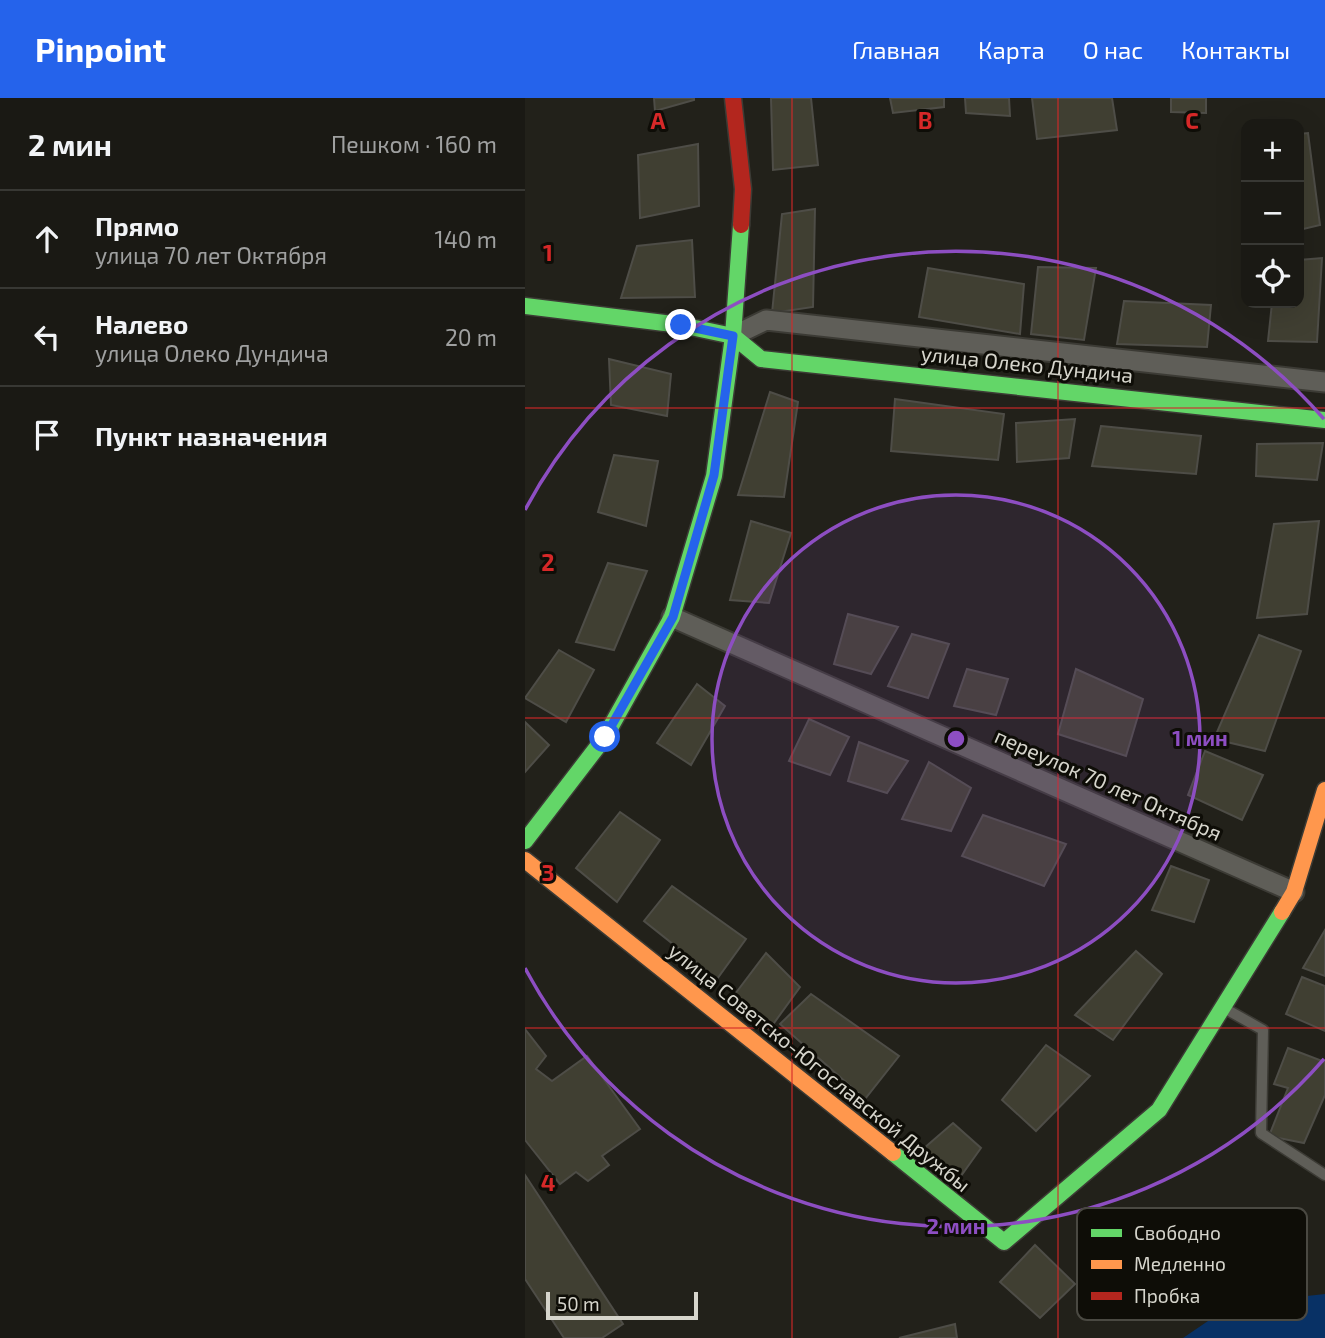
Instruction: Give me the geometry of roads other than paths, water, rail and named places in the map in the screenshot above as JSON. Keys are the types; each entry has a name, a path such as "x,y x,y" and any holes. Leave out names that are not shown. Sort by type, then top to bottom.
{"street":[{"path":"525,841 605,737 673,617 714,475 733,336 743,189 733,98"},
{"name":"улица Олеко Дундича","path":"525,306 681,325 733,336 761,359 1325,420"},
{"name":"улица Олеко Дундича","path":"733,336 766,320 1325,382"},
{"name":"переулок 70 лет Октября","path":"673,617 1294,892"},
{"name":"улица Советско-Югославской Дружбы","path":"525,860 1004,1242 1159,1110 1294,892 1325,790"}],"lane":[{"path":"1223,1007 1263,1030 1261,1133 1325,1175"}],"water":[{"path":"1325,1294 1325,1338 1183,1338 1209,1320 1307,1320 1307,1296"}]}
